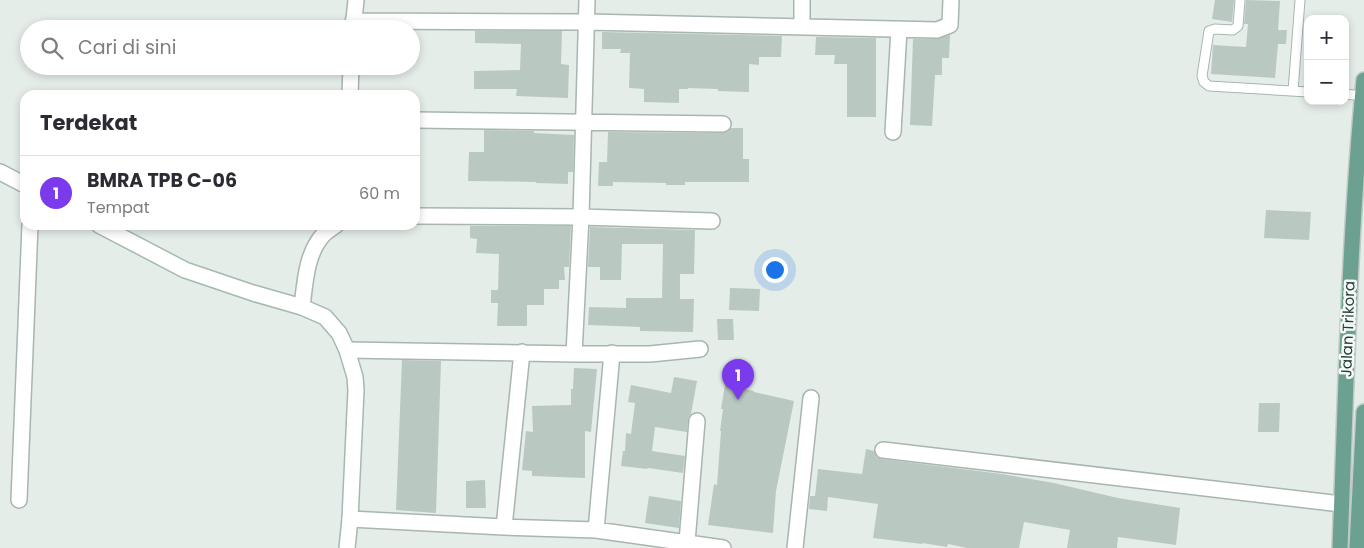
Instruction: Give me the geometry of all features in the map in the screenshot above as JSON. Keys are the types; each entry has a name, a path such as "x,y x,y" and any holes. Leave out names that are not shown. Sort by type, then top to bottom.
{"main road":[{"name":"Jalan Trikora","path":"1340,548 1348,302 1360,186 1364,80"},
{"path":"1357,548 1362,498 1364,412"}],"street":[{"path":"354,20 356,0"},
{"path":"574,354 581,218 587,0"},
{"path":"802,0 802,27"},
{"path":"420,24 587,22 937,30 950,25 951,0"},
{"path":"893,132 899,29"},
{"path":"350,75 350,90"},
{"path":"420,120 723,124"},
{"path":"0,172 20,183"},
{"path":"420,216 712,221"},
{"path":"19,500 30,230"},
{"path":"109,230 185,270 252,293 302,307 324,317 340,333 355,377 356,390 350,519 346,548"},
{"path":"302,307 309,262 316,246 324,234 329,230"},
{"path":"347,350 650,354 700,348"},
{"path":"504,527 522,352"},
{"path":"596,530 612,353"},
{"path":"796,548 810,398"},
{"path":"687,542 697,420"},
{"path":"883,450 1341,504"},
{"path":"350,519 596,530 723,548"}],"lane":[{"path":"1240,0 1238,26 1233,30 1215,29 1209,31 1206,40 1202,76 1204,82 1210,86 1304,92"},
{"path":"1293,91 1300,0"},
{"path":"1349,94 1363,96"}],"building":[{"path":"1215,0 1234,0 1232,22 1212,19"},
{"path":"1246,0 1280,1 1278,30 1287,30 1286,44 1278,44 1275,78 1211,74 1213,45 1246,47 1248,24 1244,24"},
{"path":"475,31 562,31 561,64 569,65 568,98 516,96 517,89 474,89 474,71 520,70 521,44 475,43"},
{"path":"602,32 782,36 781,57 759,57 759,65 749,64 749,92 688,88 679,89 679,103 644,102 644,89 629,88 630,53 620,53 621,49 602,49"},
{"path":"950,35 949,58 942,58 942,75 935,75 932,126 910,125 913,39 937,39"},
{"path":"816,37 876,38 876,117 847,117 847,64 834,64 835,55 815,55"},
{"path":"731,128 743,128 743,159 749,159 749,182 685,182 685,185 666,185 666,183 613,182 613,186 598,186 599,162 607,162 608,132 723,133 728,132"},
{"path":"484,130 534,131 534,133 574,135 573,172 568,172 568,184 468,181 469,152 484,152"},
{"path":"1266,210 1311,212 1309,240 1264,238"},
{"path":"470,226 571,226 569,267 564,267 565,280 559,280 559,289 544,289 544,305 527,305 527,326 497,326 498,303 491,303 491,290 498,290 499,254 476,253 477,239 470,238"},
{"path":"590,227 695,230 694,274 680,274 680,299 694,299 693,332 640,331 640,327 588,325 589,307 626,308 626,298 662,298 663,244 622,244 621,280 600,280 600,267 588,267"},
{"path":"730,288 760,289 759,311 729,310"},
{"path":"717,319 733,319 734,340 718,340"},
{"path":"402,360 441,361 436,513 396,510"},
{"path":"574,368 597,369 591,432 585,431 585,478 532,476 532,471 522,470 526,431 533,432 532,406 571,405"},
{"path":"674,377 697,381 687,432 655,427 652,451 685,456 683,473 621,466 623,451 625,451 626,433 631,434 635,403 628,402 631,385 671,393"},
{"path":"725,385 794,401 776,491 773,533 708,525 714,484 717,485 723,409 721,409"},
{"path":"1259,403 1280,403 1279,432 1258,432"},
{"path":"866,449 874,451 877,457 882,459 1002,474 1054,483 1118,498 1180,508 1176,545 1118,537 1117,548 1067,548 1070,530 1024,522 1019,548 967,548 948,544 947,547 873,538 878,504 828,497 827,511 809,509 810,496 815,496 818,469 862,474"},
{"path":"485,480 486,508 466,508 466,481"},
{"path":"649,496 681,501 679,528 645,523"}],"place":[{"name":"BMRA TPB C-06","path":"738,400"}]}
